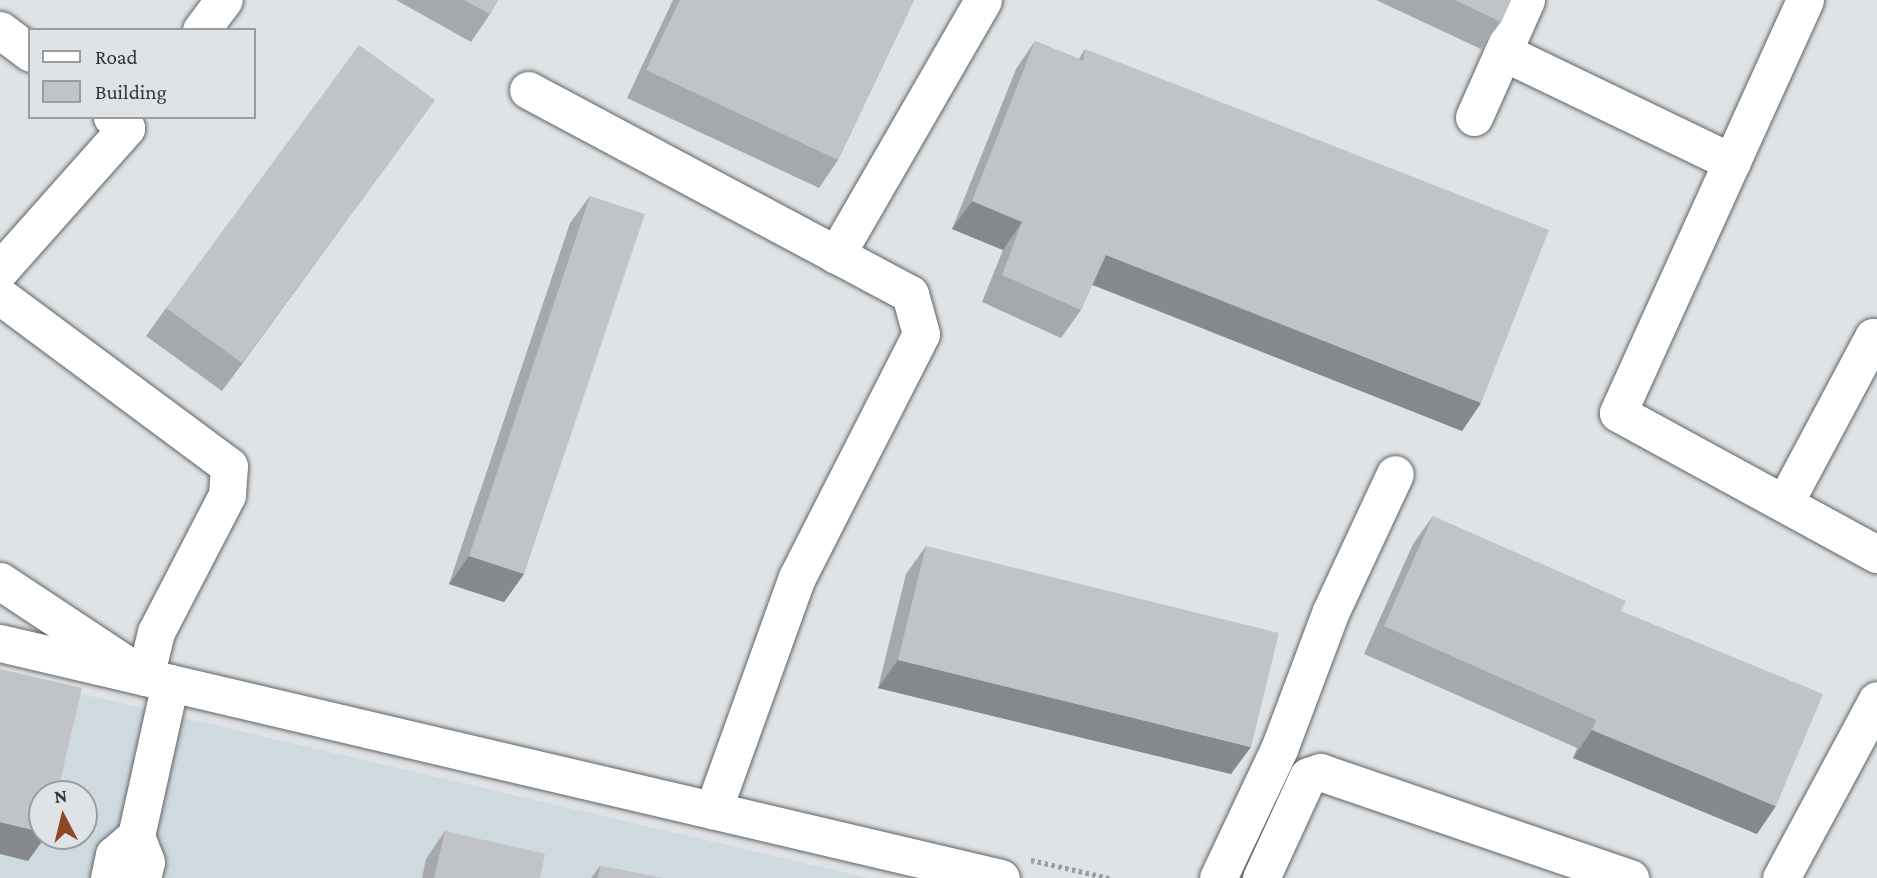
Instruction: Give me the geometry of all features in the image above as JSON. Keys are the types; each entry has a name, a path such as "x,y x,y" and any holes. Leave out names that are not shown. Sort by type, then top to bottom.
{"street":[{"path":"203,28 224,0"},
{"path":"836,255 983,0"},
{"path":"1474,117 1526,0"},
{"path":"1805,0 1618,413 1877,554"},
{"path":"0,30 28,51"},
{"path":"1503,52 1732,162"},
{"path":"528,90 910,294 921,334 797,577 713,810"},
{"path":"0,270 124,121"},
{"path":"0,296 229,466 228,495 156,632 157,680 136,836 146,862 142,878"},
{"path":"1785,502 1876,336"},
{"path":"1218,878 1279,749 1331,611 1395,474"},
{"path":"0,581 157,680"},
{"path":"0,643 1001,878"},
{"path":"1781,878 1877,699"},
{"path":"1261,878 1308,776 1320,772 1630,878"},
{"path":"109,878 114,855 136,836"}],"shaded area":[{"path":"0,675 868,878 0,878"}],"building":[{"path":"464,0 498,0 490,14"},
{"path":"680,0 914,0 838,160 646,70"},
{"path":"1455,0 1511,0 1501,22"},
{"path":"1035,41 1083,61 1085,49 1549,230 1481,403 1106,255 1081,310 1002,275 1022,222 972,201"},
{"path":"359,45 435,100 242,363 166,308"},
{"path":"590,196 645,214 524,574 469,556"},
{"path":"1433,516 1626,601 1621,611 1823,694 1776,806 1592,730 1596,720 1384,626"},
{"path":"926,546 1279,633 1251,747 898,660"},
{"path":"0,669 82,688 60,780 28,780 28,829 0,822"},
{"path":"445,831 545,854 540,878 434,878"},
{"path":"600,866 662,878 598,878"}]}
